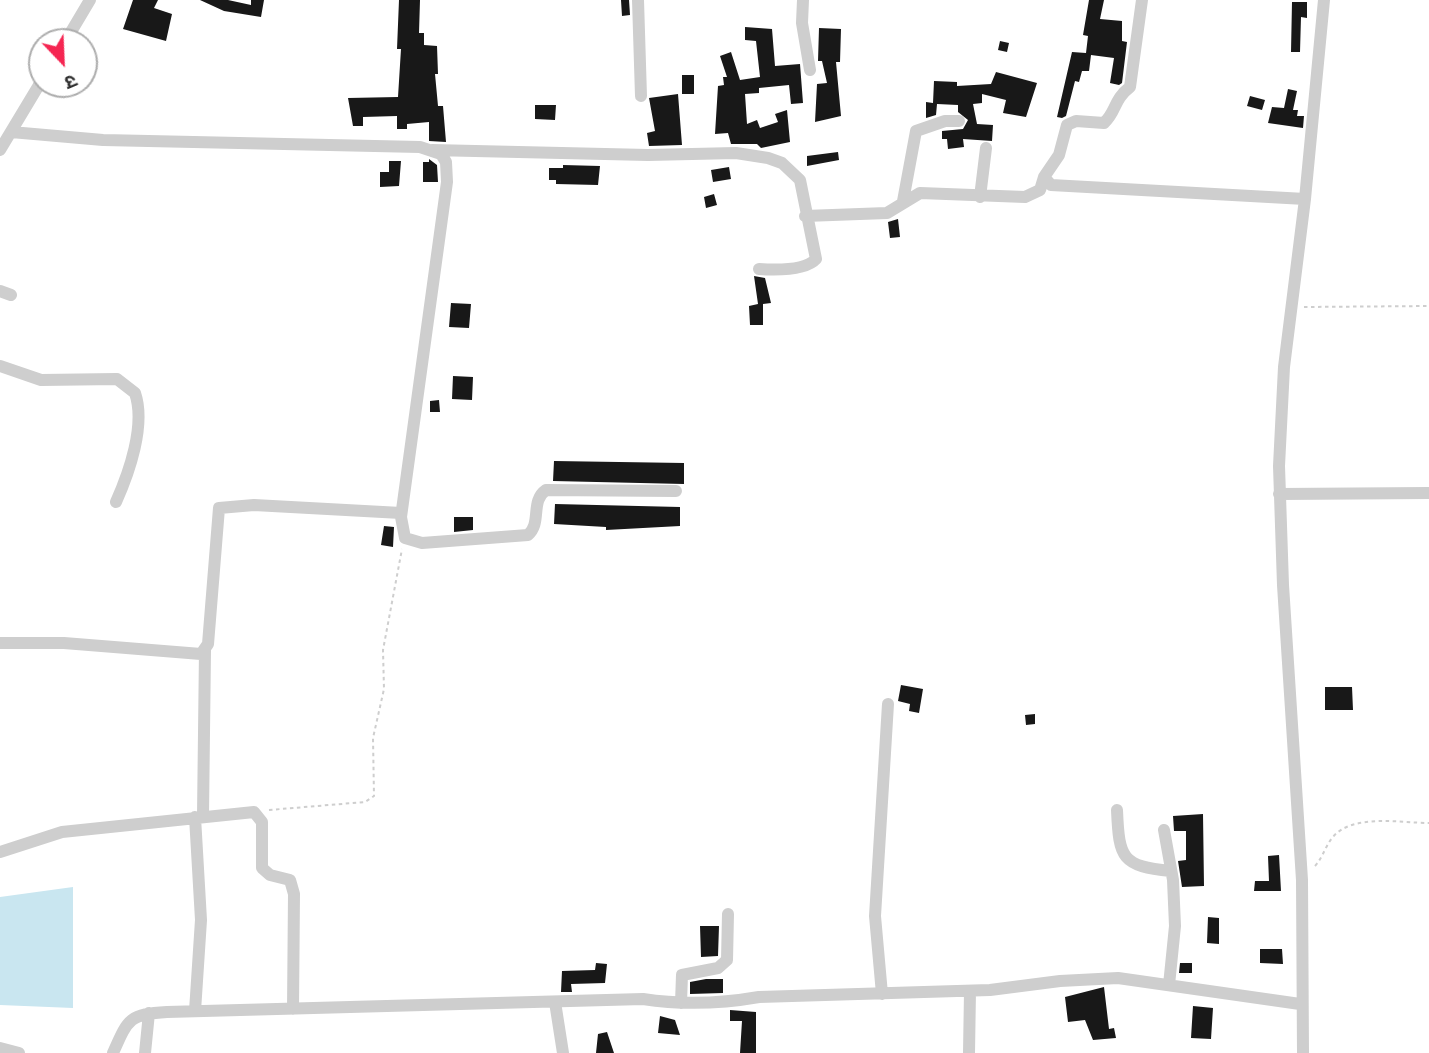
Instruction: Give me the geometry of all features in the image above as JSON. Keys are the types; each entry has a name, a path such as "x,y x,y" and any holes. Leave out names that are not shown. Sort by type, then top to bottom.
{"street":[{"path":"73,28 90,0"},
{"path":"638,0 641,96"},
{"path":"803,0 802,23 810,69"},
{"path":"805,216 887,213 920,193 980,197 1030,196 1040,190 1044,177 1059,155 1067,125 1076,121 1104,123 1111,114 1116,97 1130,87 1142,0"},
{"path":"1303,1053 1300,1004 1302,880 1284,367 1306,199 1324,0"},
{"path":"0,150 31,98"},
{"path":"903,201 916,131 946,121 959,121"},
{"path":"10,132 115,141 429,150 752,154 782,163 798,176 803,188 805,216 816,260 778,270 759,269"},
{"path":"980,197 986,148"},
{"path":"429,150 441,153 446,162 447,182 401,513 405,538 422,543 528,535 535,527 538,498 546,490 676,491"},
{"path":"1044,177 1051,185 1306,199"},
{"path":"0,366 41,380 117,380 135,393 138,417 134,443 125,482 116,502"},
{"path":"1289,494 1429,493"},
{"path":"195,1011 201,920 199,816 205,650 219,508 254,505 401,513"},
{"path":"0,643 64,643 194,655 205,650"},
{"path":"882,994 875,916 888,704"},
{"path":"1117,810 1118,834 1125,857 1138,868 1171,871"},
{"path":"0,852 62,832 254,812 262,822 262,868 270,875 290,880 294,894 293,1009"},
{"path":"1164,830 1171,871 1175,926 1169,985"},
{"path":"681,1003 682,975 718,968 727,960 728,914"},
{"path":"113,1053 129,1020 138,1014 195,1011 643,999 722,1003 758,997 970,991 1094,978 1169,985 1300,1004"},
{"path":"969,1053 970,991"},
{"path":"555,1002 563,1053"},
{"path":"145,1053 149,1013"}],"path":[{"path":"1310,307 1429,306"},
{"path":"254,812 365,802 374,796 373,738 384,689 383,650 405,538"},
{"path":"1302,880 1325,855 1330,840 1350,824 1429,823"}],"water":[{"path":"73,887 73,1008 0,1005 0,897"}],"building":[{"path":"133,0 158,0 154,8 172,14 166,41 123,29"},
{"path":"200,0 228,0 251,5 251,0 264,0 261,17 224,11"},
{"path":"399,0 420,0 419,33 424,33 424,45 437,46 438,74 435,74 438,106 443,106 446,142 429,141 429,122 407,124 407,129 397,129 397,116 363,117 363,126 353,126 348,98 398,97 401,49 397,49"},
{"path":"621,0 629,0 630,15 622,16"},
{"path":"1089,0 1104,0 1100,19 1122,21 1122,41 1127,42 1122,83 1110,83 1114,58 1091,55 1089,71 1082,71 1079,82 1075,81 1066,116 1057,117 1072,52 1086,53 1088,36 1083,35"},
{"path":"1292,2 1307,2 1307,18 1301,17 1300,52 1291,52"},
{"path":"745,27 772,29 775,66 800,64 803,103 791,104 789,85 759,88 759,93 745,94 747,124 757,120 760,128 778,122 775,114 787,110 790,142 761,148 757,144 731,144 728,133 715,134 718,86 724,85 723,77 727,77 720,56 731,52 740,80 760,77 756,41 745,40"},
{"path":"819,28 841,29 840,62 836,62 841,116 815,122 817,84 827,83 822,61 818,61"},
{"path":"1000,41 1009,43 1007,52 998,50"},
{"path":"996,72 1037,83 1026,117 1003,113 1006,100 982,94 982,103 973,104 977,124 993,125 992,141 963,139 964,147 948,149 947,139 942,139 942,131 963,129 968,120 958,112 958,105 937,104 936,115 926,118 926,102 933,103 934,81 957,82 957,86 991,84"},
{"path":"682,75 694,75 694,94 682,94"},
{"path":"1288,89 1297,91 1293,110 1298,110 1297,116 1304,116 1303,128 1268,123 1272,107 1284,108"},
{"path":"678,94 682,145 649,146 647,133 655,131 649,98"},
{"path":"1250,96 1265,100 1262,110 1247,106"},
{"path":"535,105 556,105 555,120 535,119"},
{"path":"838,152 839,160 807,166 807,156"},
{"path":"429,159 437,165 438,182 423,182 423,162 429,162"},
{"path":"389,161 401,161 399,186 380,187 380,172 389,172"},
{"path":"563,165 600,166 598,185 556,184 556,180 549,180 549,168 563,168"},
{"path":"729,167 731,179 713,182 711,170"},
{"path":"714,194 717,205 706,208 704,197"},
{"path":"898,219 900,237 890,238 888,222"},
{"path":"754,276 765,278 771,303 763,304 763,325 750,325 749,306 758,304"},
{"path":"451,303 471,304 469,328 449,327"},
{"path":"453,376 473,377 472,400 452,399"},
{"path":"439,400 440,412 430,412 430,401"},
{"path":"554,461 684,463 684,484 553,481"},
{"path":"555,504 680,507 680,526 606,530 606,527 554,524"},
{"path":"454,517 473,517 473,530 454,532"},
{"path":"384,526 394,527 393,547 381,545"},
{"path":"901,685 923,689 919,713 909,711 910,704 898,701"},
{"path":"1325,687 1352,687 1353,710 1325,710"},
{"path":"1035,714 1035,724 1026,725 1025,715"},
{"path":"1203,814 1204,886 1182,887 1178,861 1186,860 1186,831 1174,831 1173,816"},
{"path":"1279,855 1281,891 1254,891 1255,881 1269,881 1268,856"},
{"path":"1208,917 1219,918 1219,944 1207,943"},
{"path":"700,926 719,926 718,956 701,957"},
{"path":"1260,949 1282,949 1283,964 1260,963"},
{"path":"596,963 607,964 605,983 571,984 572,992 561,992 562,971 595,970"},
{"path":"1180,963 1192,963 1192,973 1179,973"},
{"path":"723,979 723,993 690,994 690,982"},
{"path":"1104,987 1109,1029 1114,1028 1116,1038 1093,1040 1085,1020 1068,1022 1065,997"},
{"path":"1193,1006 1213,1008 1211,1039 1191,1038"},
{"path":"730,1010 756,1012 756,1053 740,1053 742,1021 730,1021"},
{"path":"660,1016 675,1020 680,1035 658,1033"},
{"path":"607,1032 614,1053 596,1053 598,1034"}]}
